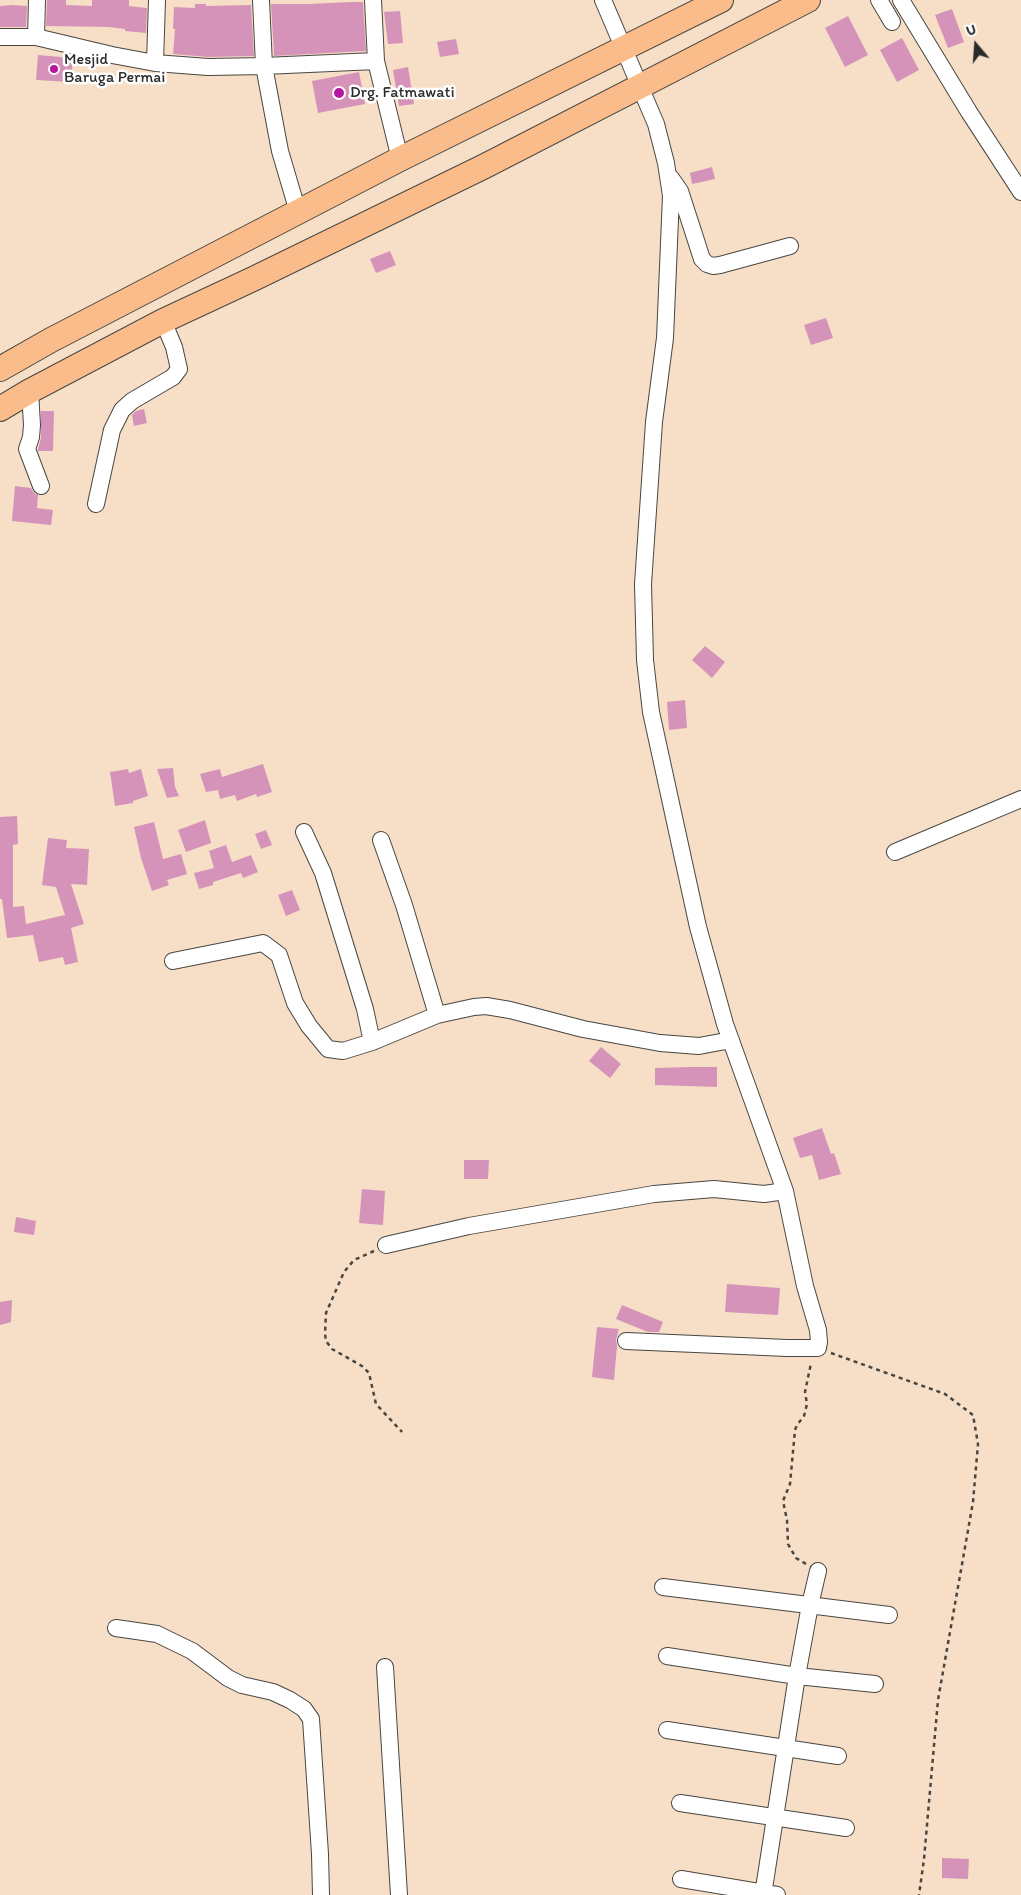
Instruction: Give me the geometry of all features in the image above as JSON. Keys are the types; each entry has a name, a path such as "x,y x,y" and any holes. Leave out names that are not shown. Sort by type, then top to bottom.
{"highway":[{"path":"0,369 51,340 400,159 721,0"},
{"path":"0,409 30,391 163,321 253,280 484,168 808,0"},
{"path":"233,246 253,280"}],"street":[{"path":"36,37 37,0"},
{"path":"155,63 157,0"},
{"path":"261,0 264,66 280,151 298,212"},
{"path":"373,0 376,61 400,159"},
{"path":"603,0 656,124 668,174 671,196 665,338 653,432 643,584 645,660 651,712 698,927 731,1040 785,1191 805,1286 818,1330 818,1348 626,1341"},
{"path":"879,0 892,22"},
{"path":"902,0 969,112 1021,192"},
{"path":"0,37 36,37 112,56 155,63 208,67 376,61"},
{"path":"668,174 680,191 702,259 707,264 713,266 720,265 790,246"},
{"path":"96,504 112,430 117,418 122,410 132,401 173,377 178,370 178,359 163,321"},
{"path":"30,391 32,425 27,450 41,486"},
{"path":"894,852 1021,799"},
{"path":"304,832 323,873 332,899 365,1009 372,1042"},
{"path":"381,840 404,905 437,1015"},
{"path":"173,961 263,943 279,955 295,1003 309,1026 328,1049 343,1051 372,1042 437,1015 486,1006 510,1010 584,1029 660,1043 699,1046 731,1040"},
{"path":"386,1244 469,1226 654,1194 714,1189 764,1194 785,1191"},
{"path":"680,1879 768,1894 786,1747 810,1604 818,1571"},
{"path":"663,1587 889,1615"},
{"path":"116,1628 157,1634 192,1651 228,1678 242,1685 273,1692 304,1709 311,1719 320,1854 320,1895"},
{"path":"667,1656 797,1676 875,1684"},
{"path":"385,1666 399,1895"},
{"path":"667,1730 838,1756"},
{"path":"680,1803 846,1828"}],"path":[{"path":"386,1244 350,1263 326,1313 324,1334 326,1341 332,1349 362,1366 369,1373 376,1404 402,1432"},
{"path":"818,1571 796,1558 788,1544 787,1520 783,1501 790,1484 795,1430 804,1416 805,1392 811,1361 818,1348 945,1394 973,1415 978,1444 973,1502 938,1700 925,1849 918,1895"}],"building":[{"path":"47,0 66,0 66,5 92,6 92,0 129,0 129,6 147,8 146,33 109,27 46,26"},
{"path":"363,2 366,51 274,56 271,4"},
{"path":"195,4 206,4 206,6 251,5 254,56 208,57 173,54 174,7 195,8"},
{"path":"0,6 27,6 26,27 0,27"},
{"path":"952,9 964,42 948,48 935,15"},
{"path":"400,11 403,43 388,44 384,12"},
{"path":"848,16 868,55 845,67 825,28"},
{"path":"902,38 919,70 897,82 880,50"},
{"path":"456,39 459,54 440,57 437,42"},
{"name":"Mesjid Baruga Permai","path":"38,55 73,58 71,82 36,80"},
{"path":"408,67 414,104 399,106 393,70"},
{"name":"Drg. Fatmawati","path":"359,72 365,104 318,113 312,81"},
{"path":"712,167 715,179 692,184 690,173"},
{"path":"390,251 396,265 376,273 370,259"},
{"path":"826,318 833,338 811,345 804,325"},
{"path":"144,409 147,423 134,426 132,415 136,411"},
{"path":"41,411 54,411 53,451 38,451 41,438"},
{"path":"15,486 31,488 38,495 37,508 53,510 51,525 12,521"},
{"path":"705,646 725,662 712,678 692,660"},
{"path":"685,700 687,728 669,730 667,702"},
{"path":"263,764 272,792 257,797 256,794 237,801 235,795 220,799 218,790 206,792 200,774 220,769 222,777"},
{"path":"173,768 175,787 179,796 167,798 157,769"},
{"path":"128,769 129,773 141,769 148,796 133,801 133,803 115,806 110,772"},
{"path":"17,816 18,844 13,845 13,907 24,906 26,924 65,915 56,887 42,885 48,838 67,840 66,848 89,849 87,885 71,884 84,924 71,928 78,962 65,965 63,957 39,962 33,935 7,938 2,899 0,899 0,817"},
{"path":"205,820 211,843 186,852 178,830"},
{"path":"154,822 163,859 181,854 187,874 167,880 169,885 152,891 141,858 134,827"},
{"path":"266,830 272,845 261,849 255,834"},
{"path":"226,845 232,862 251,855 258,872 243,878 241,873 213,882 213,885 199,889 194,873 214,868 209,851"},
{"path":"292,890 300,910 286,916 278,895"},
{"path":"601,1047 621,1064 610,1078 589,1061"},
{"path":"717,1067 717,1087 655,1085 655,1068"},
{"path":"822,1128 831,1154 834,1153 841,1174 819,1180 812,1155 800,1158 793,1138"},
{"path":"464,1160 489,1160 488,1179 464,1179"},
{"path":"362,1189 385,1191 383,1225 359,1223"},
{"path":"16,1217 36,1221 34,1235 14,1232"},
{"path":"727,1284 780,1288 778,1315 725,1312"},
{"path":"12,1300 11,1322 0,1325 0,1302"},
{"path":"622,1305 663,1322 659,1332 648,1332 616,1319"},
{"path":"597,1327 619,1329 616,1340 614,1380 592,1377"},
{"path":"942,1858 969,1859 968,1879 942,1878"}],"place":[{"name":"Mesjid Baruga Permai","path":"54,69"},
{"name":"Drg. Fatmawati","path":"339,93"}]}
